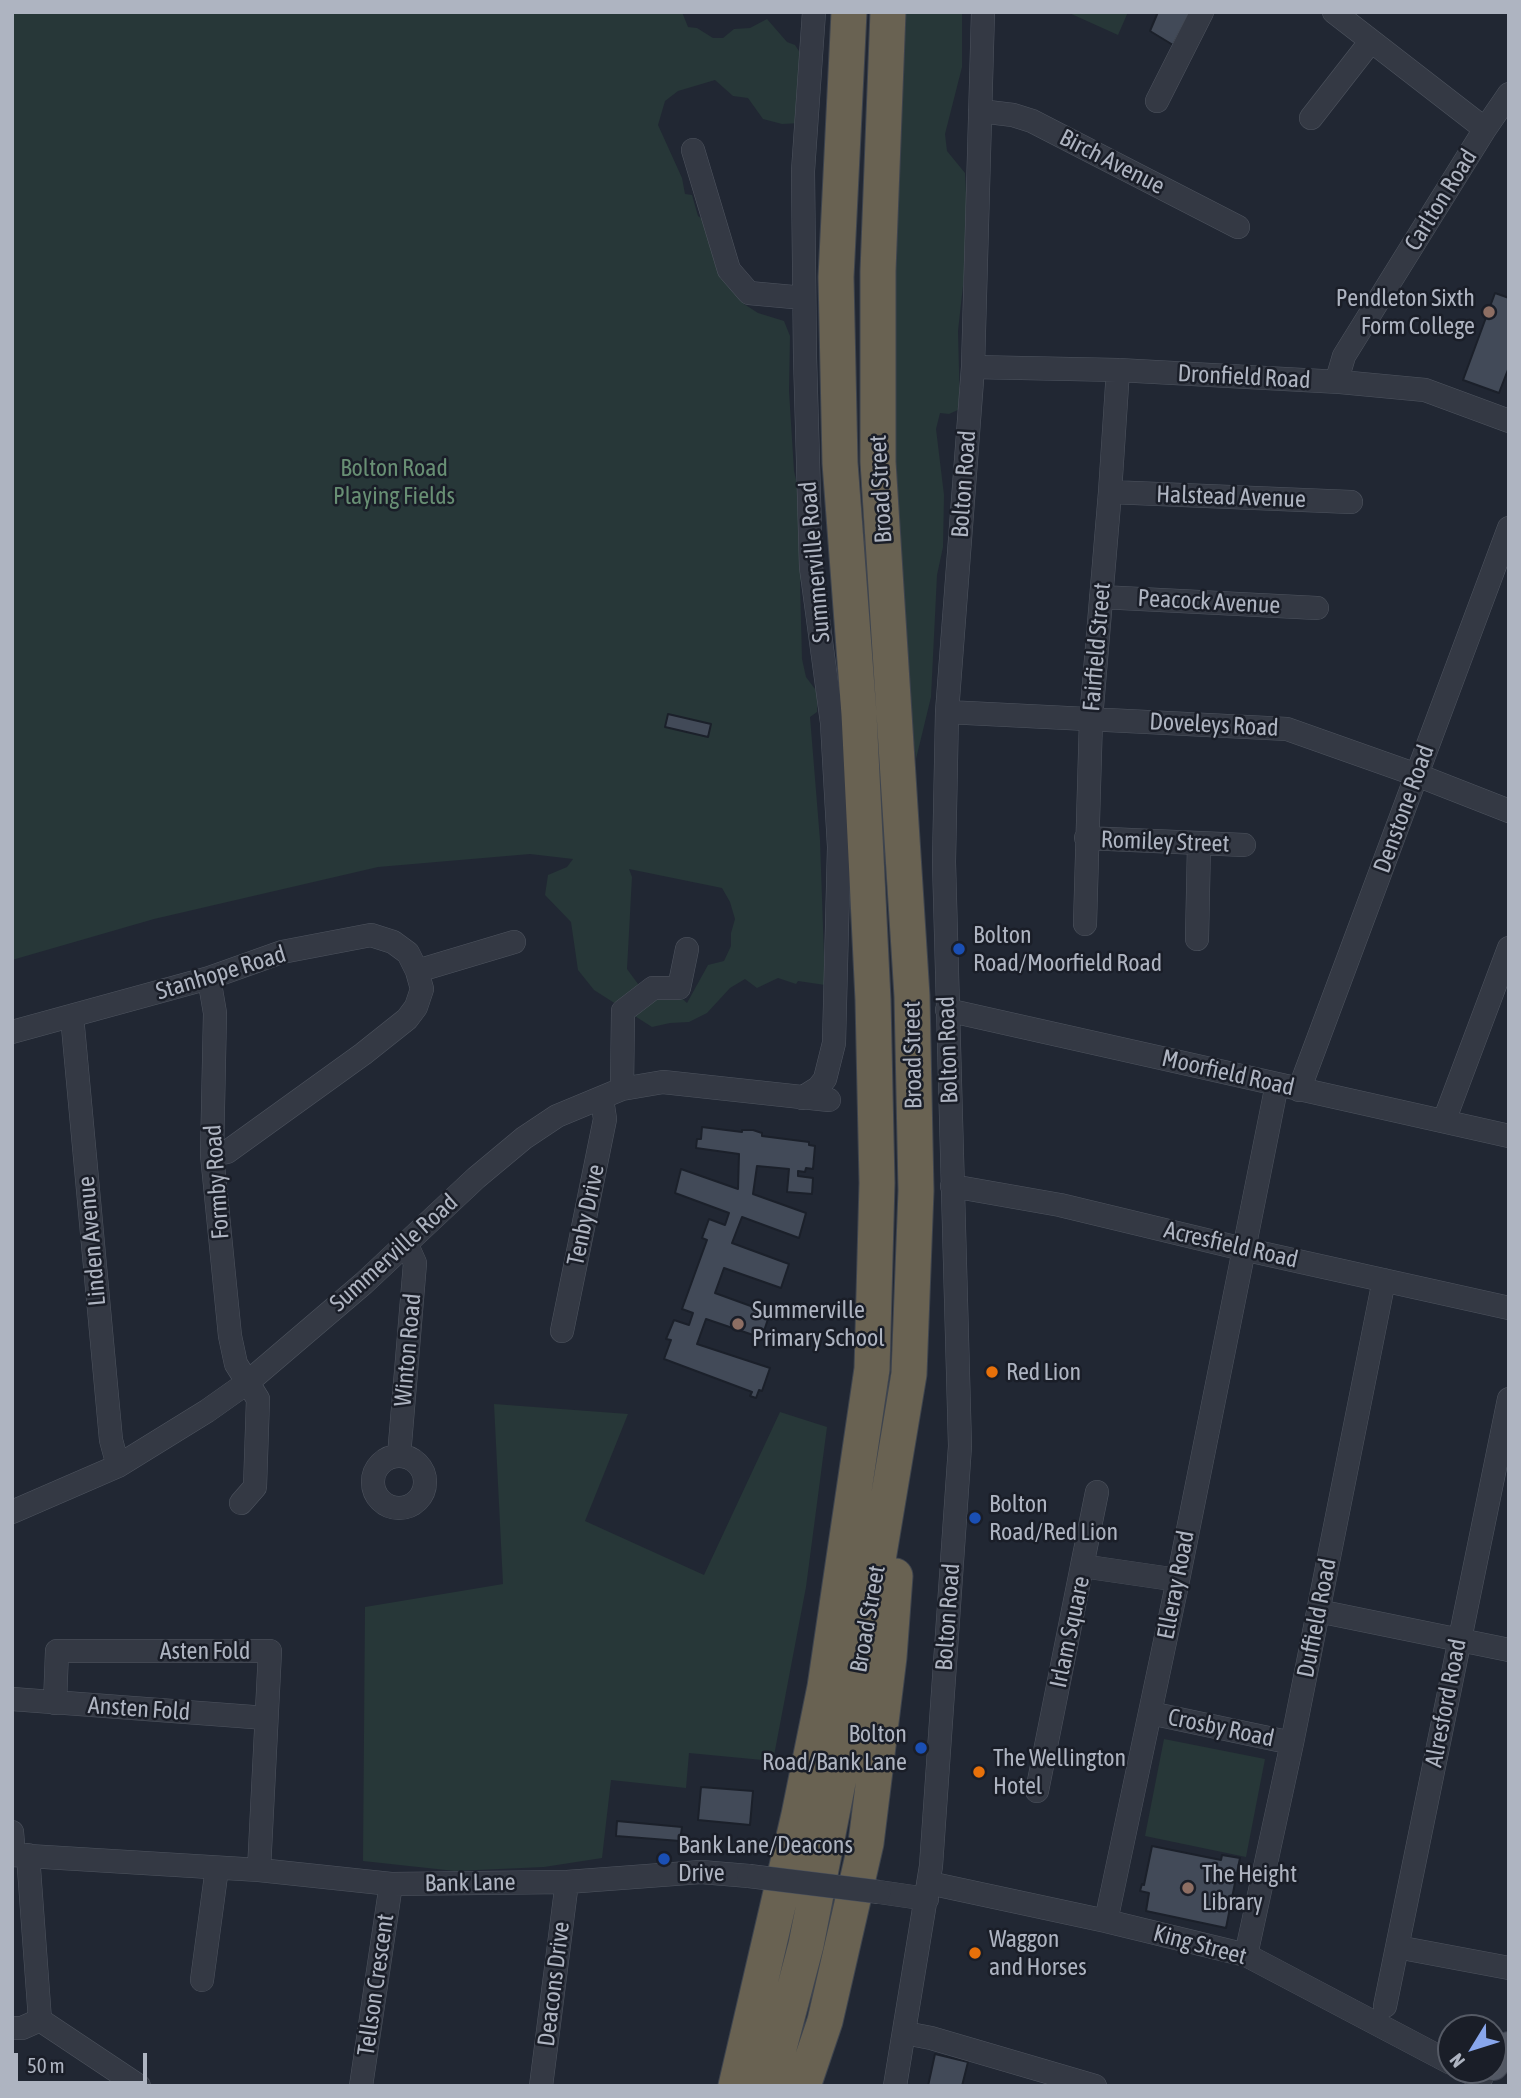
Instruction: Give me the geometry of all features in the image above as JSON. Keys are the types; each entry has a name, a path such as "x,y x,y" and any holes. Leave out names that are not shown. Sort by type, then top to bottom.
{"highway":[{"name":"Broad Street","path":"736,2086 799,1815 825,1687 872,1369 877,1183 873,1000 859,714 840,463 836,277 849,12"},
{"name":"Broad Street","path":"769,2086 809,1931 856,1691 909,1374 916,1191 912,996 878,463 878,271 888,12"},
{"path":"803,2086 825,2021 866,1843 890,1657 909,1374"},
{"path":"713,2086 771,1937"}],"street":[{"name":"Summerville Road","path":"802,1098 818,1088 825,1079 834,1043 839,847 832,723 811,567 803,172 814,12"},
{"name":"Bolton Road","path":"895,2086 928,1891 960,1446 944,862 947,712 973,367 983,12"},
{"path":"1157,101 1202,12"},
{"path":"1334,12 1485,129"},
{"path":"1311,118 1371,41"},
{"name":"Carlton Road","path":"1340,382 1339,373 1344,356 1509,94"},
{"name":"Birch Avenue","path":"980,111 1013,115 1032,121 1238,227"},
{"path":"693,150 729,270 749,293 804,298"},
{"name":"Dronfield Road","path":"973,367 1118,370 1340,382 1425,390 1509,421"},
{"name":"Fairfield Street","path":"1085,924 1091,719 1118,370"},
{"name":"Halstead Avenue","path":"1110,492 1352,502"},
{"name":"Denstone Road","path":"1299,1090 1509,528"},
{"name":"Peacock Avenue","path":"1101,597 1317,608"},
{"name":"Doveleys Road","path":"947,712 1287,729 1509,811"},
{"name":"Romiley Street","path":"1086,838 1244,845"},
{"path":"1197,939 1199,845"},
{"name":"Stanhope Road","path":"12,1032 209,978 282,952 371,935 393,942 408,953 417,971"},
{"path":"212,1155 227,1152 363,1054 407,1018 416,1007 422,989 417,971 514,942"},
{"path":"1444,1121 1509,947"},
{"name":"Tenby Drive","path":"562,1331 612,1094 623,1012 653,988 679,988 687,949"},
{"name":"Formby Road","path":"209,978 215,1013 212,1155 230,1336 236,1364 258,1399 255,1487 241,1503"},
{"name":"Moorfield Road","path":"947,1010 1509,1136"},
{"name":"Linden Avenue","path":"72,1016 109,1426 118,1466"},
{"name":"Summerville Road","path":"12,1512 118,1466 207,1411 248,1382 407,1245 476,1178 524,1138 556,1116 612,1094 663,1082 829,1100"},
{"name":"Elleray Road","path":"1106,1921 1178,1580 1277,1084"},
{"name":"Acresfield Road","path":"952,1186 1060,1205 1242,1249 1509,1308"},
{"name":"Winton Road","path":"399,1456 415,1263 407,1245"},
{"name":"Duffield Road","path":"1246,1955 1292,1743 1384,1280"},
{"name":"Alresford Road","path":"1385,2006 1509,1399"},
{"path":"1082,1566 1097,1492"},
{"name":"Irlam Square","path":"1037,1791 1082,1566 1178,1580"},
{"path":"1318,1611 1509,1650"},
{"name":"Asten Fold","path":"55,1703 57,1651 270,1651 259,1870"},
{"name":"Ansten Fold","path":"12,1699 266,1718"},
{"name":"Crosby Road","path":"1150,1713 1292,1743"},
{"path":"12,1832 18,1855 40,2021 139,2086"},
{"name":"Bank Lane","path":"18,1855 259,1870 391,1884 567,1882 701,1872 878,1892 928,1891"},
{"path":"202,1980 217,1868"},
{"name":"Deacons Drive","path":"541,2086 567,1882"},
{"name":"Tellson Crescent","path":"361,2086 391,1884"},
{"name":"King Street","path":"928,1891 1106,1921 1246,1955 1437,2056"},
{"path":"1397,1947 1509,1968"},
{"path":"12,2028 22,2028 40,2021"},
{"path":"905,2033 931,2038 1095,2086"}],"green space":[{"name":"Bolton Road Playing Fields","path":"12,12 682,12 688,27 697,28 713,38 723,38 734,29 750,28 767,19 787,42 795,45 804,59 801,123 782,124 763,119 748,98 733,96 715,80 678,91 665,101 658,125 682,178 685,194 692,195 698,216 704,220 725,281 744,304 758,313 784,321 790,336 789,391 794,471 807,551 800,583 802,659 806,677 818,693 817,712 810,717 820,840 825,985 798,981 796,984 778,978 757,988 745,979 730,988 707,1013 689,1022 652,1027 594,990 578,970 571,922 545,895 548,875 567,867 573,859 530,854 378,867 154,919 12,960","holes":["629,869 722,888 735,919 731,946 724,961 708,965 687,1003 676,993 659,996 638,984 627,969 632,877"]},
{"path":"905,12 962,12 962,67 945,134 947,151 965,173 967,211 965,268 958,331 960,409 949,414 940,413 936,429 944,495 943,547 937,575 931,697 916,759 909,704 887,355 896,267 891,225"},
{"path":"1067,12 1128,12 1118,35"},
{"path":"494,1404 628,1414 585,1521 704,1575 780,1412 827,1427 806,1587 773,1761 689,1753 686,1788 611,1780 602,1858 544,1867 455,1871 363,1861 365,1607 503,1584"},
{"path":"1164,1739 1265,1759 1246,1857 1145,1836"}],"building":[{"path":"1158,12 1190,12 1173,45 1150,31"},
{"path":"1495,293 1509,298 1509,367 1499,393 1463,380"},
{"path":"668,714 711,724 708,737 665,727"},
{"path":"702,1127 742,1132 753,1130 762,1133 762,1136 809,1142 809,1145 815,1146 813,1169 798,1171 798,1176 813,1178 812,1194 787,1192 789,1169 757,1166 753,1194 806,1213 799,1238 742,1217 732,1243 789,1264 781,1288 724,1268 715,1293 770,1313 764,1331 761,1330 759,1337 706,1319 697,1344 770,1368 762,1391 759,1390 756,1398 750,1396 752,1392 664,1359 671,1340 666,1339 674,1320 689,1325 693,1313 682,1309 707,1240 702,1238 709,1219 725,1225 729,1213 675,1193 681,1169 738,1189 739,1154 696,1148 697,1139 701,1139"},
{"path":"701,1787 753,1791 750,1825 698,1820"},
{"path":"617,1821 682,1827 680,1841 616,1836"},
{"name":"The Height Library","path":"1152,1846 1221,1860 1222,1855 1240,1858 1226,1928 1146,1911 1149,1893 1140,1891 1142,1884 1144,1885"},
{"path":"935,2054 968,2062 962,2086 928,2086"}],"place":[{"name":"Pendleton Sixth Form College","path":"1489,312"},
{"name":"Bolton Road/Moorfield Road","path":"959,949"},
{"name":"Summerville Primary School","path":"738,1324"},
{"name":"Red Lion","path":"992,1372"},
{"name":"Bolton Road/Red Lion","path":"975,1518"},
{"name":"Bolton Road/Bank Lane","path":"921,1748"},
{"name":"The Wellington Hotel","path":"979,1772"},
{"name":"Bank Lane/Deacons Drive","path":"664,1859"},
{"name":"The Height Library","path":"1188,1888"},
{"name":"Waggon and Horses","path":"975,1953"}]}
